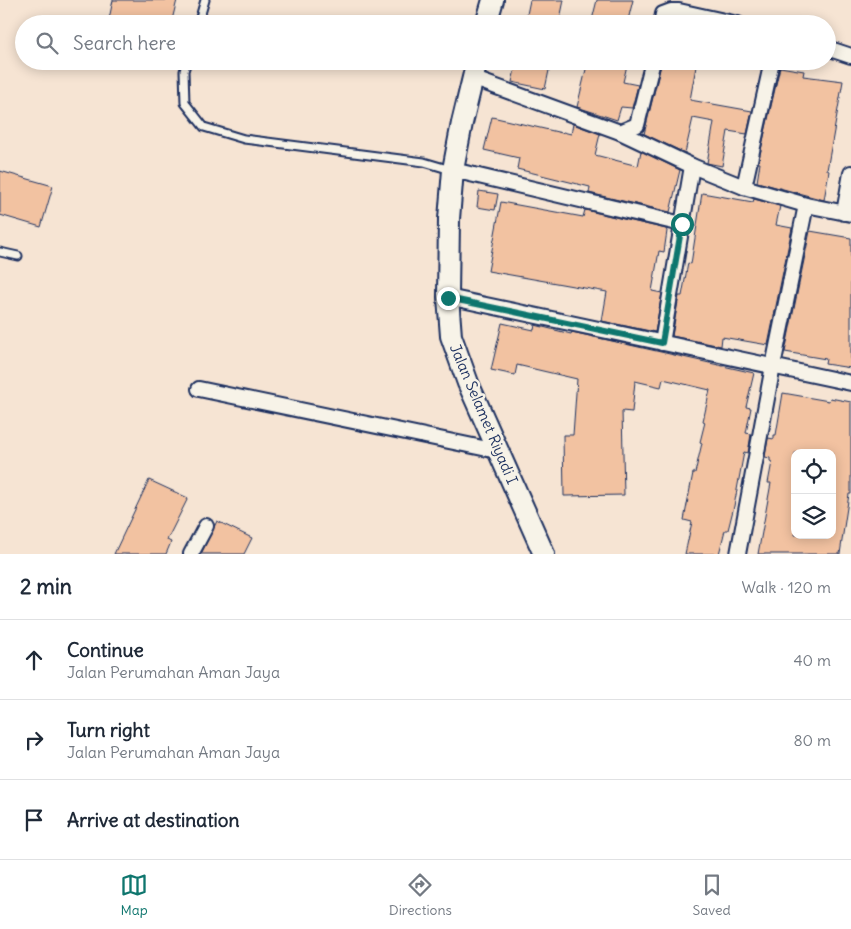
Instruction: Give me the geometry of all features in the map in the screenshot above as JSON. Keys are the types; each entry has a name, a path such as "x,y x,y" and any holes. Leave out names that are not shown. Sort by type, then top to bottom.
{"main road":[{"path":"489,15 493,0"},
{"name":"Jalan Selamet Riyadi I","path":"475,70 453,170 449,219 448,298 451,336 459,361 497,451 544,554"}],"street":[{"path":"663,15 666,0"},
{"path":"666,15 670,11 697,15"},
{"path":"836,51 851,56"},
{"path":"475,70 620,132 692,166 744,187 806,205 848,214 851,173"},
{"path":"620,132 637,125 651,70"},
{"path":"744,187 770,70"},
{"path":"662,343 692,166"},
{"path":"453,170 682,224"},
{"path":"738,554 773,366 806,205"},
{"path":"448,298 851,383"},
{"path":"199,389 497,451"},
{"path":"191,554 206,526"}],"lane":[{"path":"201,15 205,0"},
{"path":"184,70 185,104 204,127 244,139 424,162 453,170"},
{"path":"0,252 18,256"}],"building":[{"path":"113,0 177,0 173,15 110,15"},
{"path":"530,0 564,0 561,15 527,15"},
{"path":"597,0 633,0 629,15 593,15"},
{"path":"515,70 549,70 545,89 512,82"},
{"path":"586,70 626,70 623,82 638,85 632,108 621,107 617,120 577,107"},
{"path":"660,70 695,70 690,100 752,111 747,134 728,131 722,166 707,163 714,122 693,118 685,153 644,134"},
{"path":"779,70 804,71 803,76 843,81 827,170 829,171 824,200 757,182 760,163 758,163"},
{"path":"492,117 571,134 573,124 600,134 595,155 638,166 641,151 680,170 670,212 589,193 590,187 517,169 519,158 484,150"},
{"path":"0,171 53,186 41,227 0,215"},
{"path":"479,191 498,194 495,210 477,207"},
{"path":"702,193 753,202 754,199 780,206 776,225 792,228 768,345 722,337 721,346 672,336 679,296 682,296 688,263 691,264"},
{"path":"501,202 583,217 585,210 666,229 664,252 659,251 652,291 662,293 655,332 602,321 607,292 488,271"},
{"path":"810,231 851,238 851,368 825,364 826,359 785,352"},
{"path":"502,323 534,330 535,325 571,334 572,332 754,373 746,407 751,408 746,433 751,434 748,453 744,452 734,506 719,554 685,554 692,522 684,520 693,473 695,473 702,443 700,442 705,422 703,421 710,390 663,379 661,387 635,381 632,412 622,411 624,495 564,496 563,435 573,435 577,379 517,365 515,375 491,370"},
{"path":"783,393 829,401 830,398 851,402 851,494 849,494 840,554 758,554 771,483 768,483 772,462 770,458 765,457 768,438 774,439 774,435 776,435"},
{"path":"149,480 188,498 167,540 171,542 166,554 114,554"},
{"path":"217,521 252,538 244,554 201,554"}],"route":[{"path":"448,298 662,343 682,224"}]}
